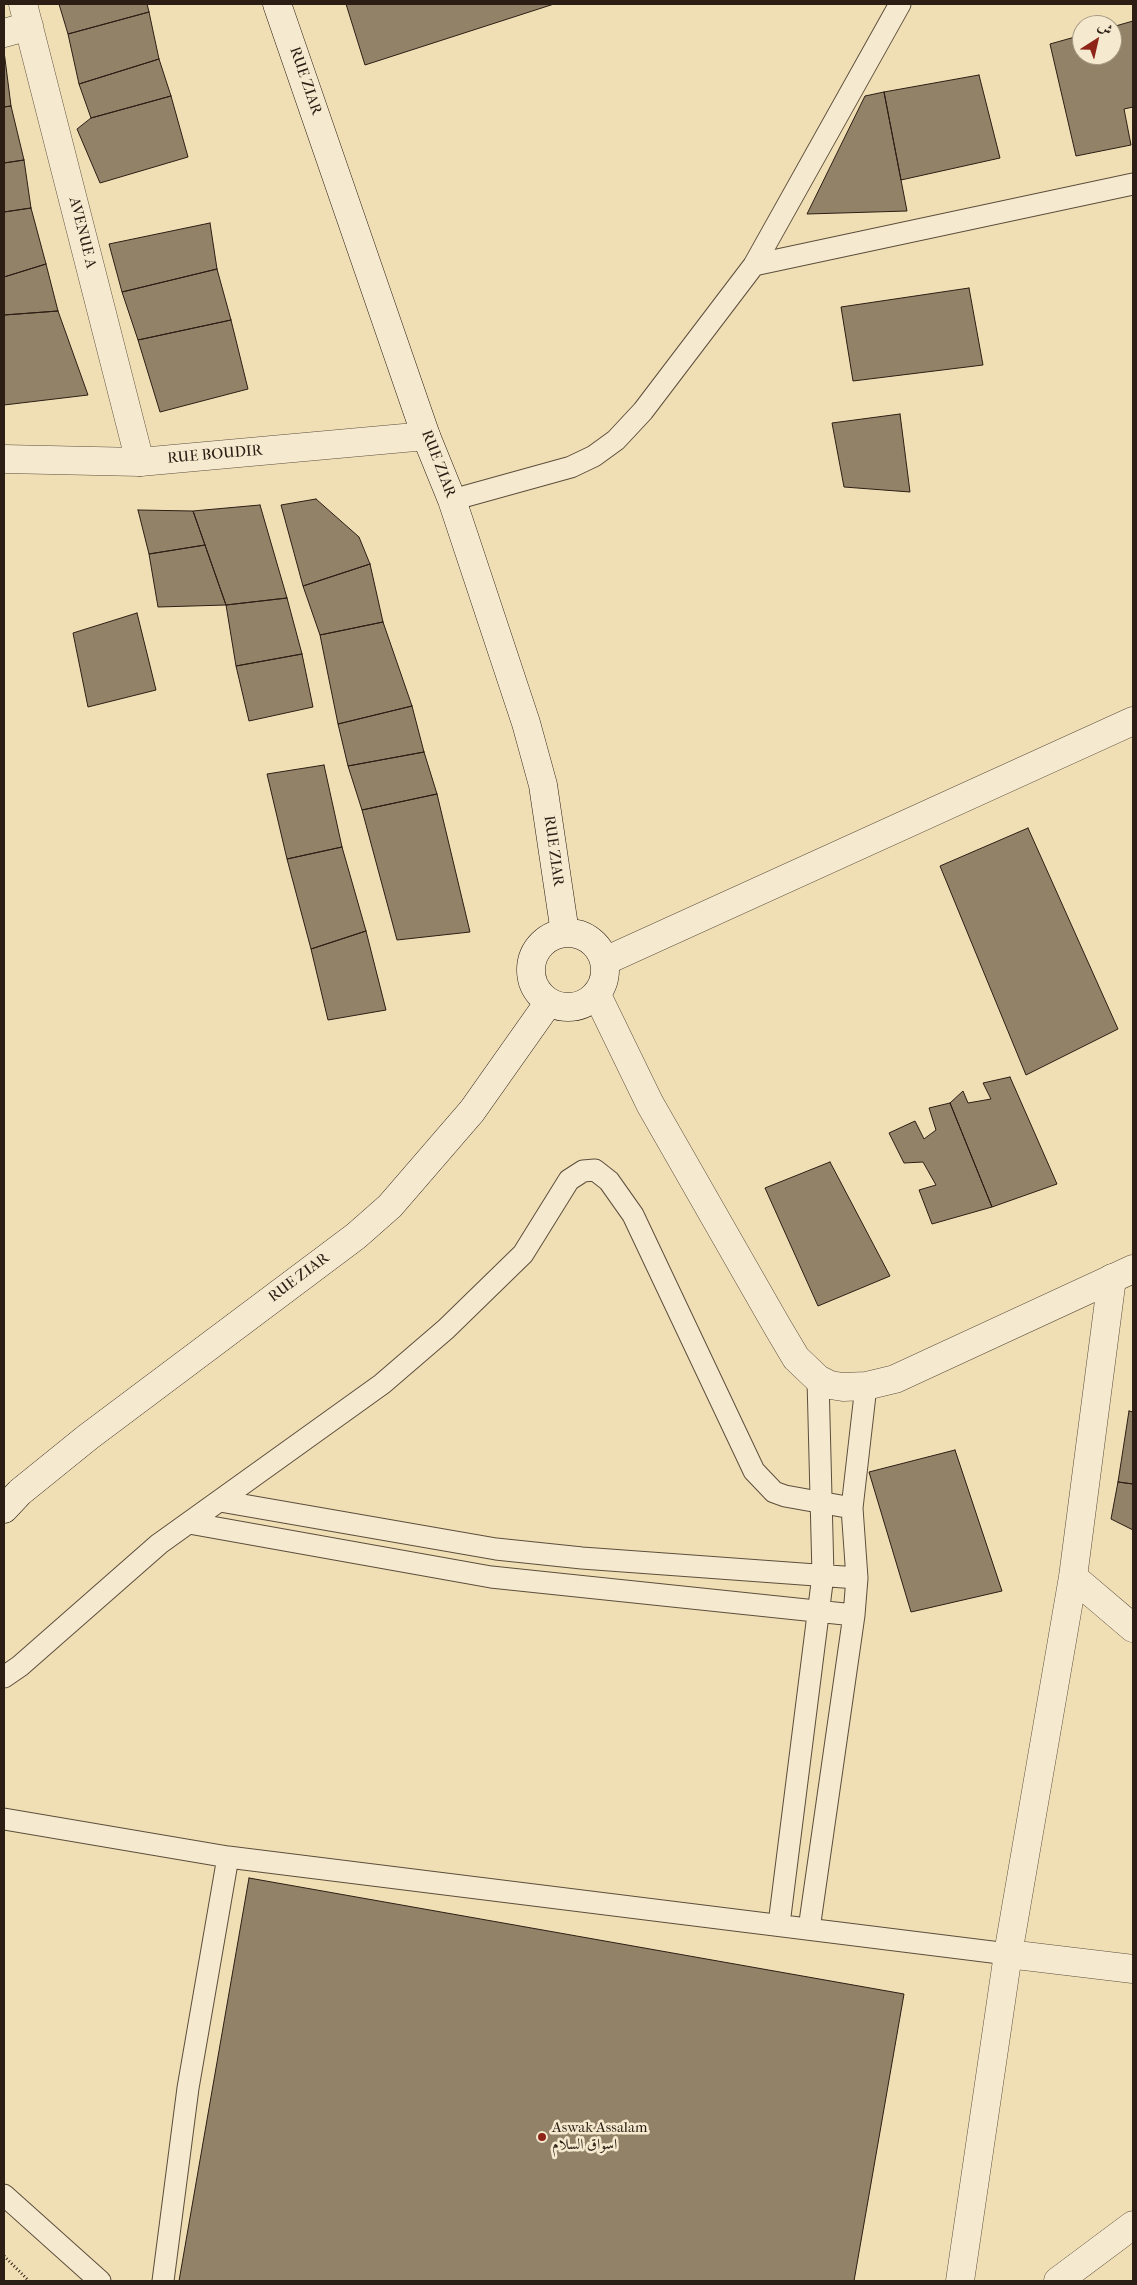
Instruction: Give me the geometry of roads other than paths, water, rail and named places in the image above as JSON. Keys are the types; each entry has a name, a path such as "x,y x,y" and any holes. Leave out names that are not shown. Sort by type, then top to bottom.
{"street":[{"name":"RUE ZIAR","path":"277,4 426,436 452,500 526,723 543,785 565,933"},
{"name":"AVENUE A","path":"18,21 140,462"},
{"name":"RUE BOUDIR","path":"4,460 140,462 426,436"},
{"path":"604,961 1133,721"},
{"path":"565,933 582,935 590,940 596,945 604,961 606,972 603,984 597,995 587,1003 574,1007 561,1007 549,1002 535,989 532,980 534,953 547,939 565,933"},
{"path":"597,995 650,1104 777,1326 796,1358 818,1379 830,1385 843,1387 866,1386 895,1379 1122,1274"},
{"name":"RUE ZIAR","path":"4,1509 20,1492 88,1436 356,1236 390,1206 472,1111 549,1002"},
{"path":"960,2281 1008,1954 1073,1577 1122,1274"},
{"path":"1073,1577 1133,1628"},
{"path":"1008,1954 1133,1969"},
{"path":"1058,2281 1133,2225"}],"lane":[{"path":"452,500 571,467 594,456 616,440 643,412 754,265 900,4"},
{"path":"754,265 1133,184"},
{"path":"4,1677 20,1666 159,1544 382,1384 446,1329 524,1254 569,1180 583,1171 595,1170 609,1181 633,1215 754,1472 774,1492 785,1496 852,1508"},
{"path":"779,1924 823,1575 818,1379"},
{"path":"808,1929 854,1615 857,1578 852,1508 866,1386"},
{"path":"220,1501 496,1549 582,1558 857,1578"},
{"path":"312,1546 316,1518"},
{"path":"189,1523 491,1577 854,1615"},
{"path":"405,1562 408,1534"},
{"path":"491,1577 496,1549"},
{"path":"579,1587 582,1558"},
{"path":"661,1596 663,1564"},
{"path":"742,1603 745,1571"},
{"path":"4,1819 228,1857 779,1924 1008,1954"},
{"path":"163,2281 188,2088 228,1857"},
{"path":"4,2194 100,2281"}],"place":[{"name":"Aswak Assalam اسواق السلام","path":"542,2137"}]}
